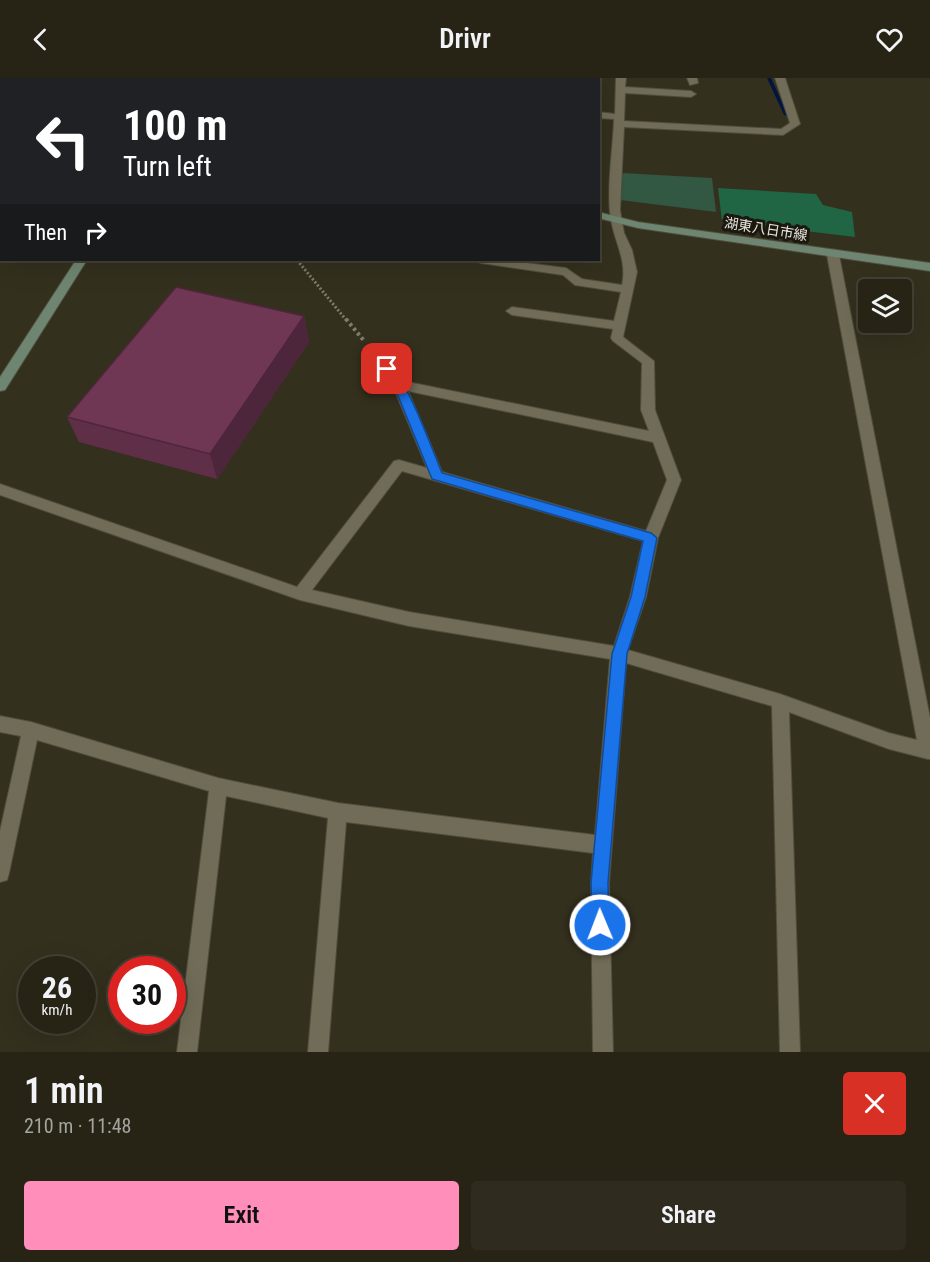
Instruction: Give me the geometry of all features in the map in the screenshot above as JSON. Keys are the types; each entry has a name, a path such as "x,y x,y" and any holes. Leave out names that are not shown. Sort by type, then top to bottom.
{"main road":[{"name":"湖東八日市線","path":"600,216 616,221 833,255 930,267"},
{"path":"0,387 80,261"}],"street":[{"path":"603,1052 600,883 619,654 638,597 651,538 674,480 648,410 648,361 617,338 631,272 615,210 621,78"},
{"path":"600,116 620,121 783,132 795,124 780,78"},
{"path":"621,90 692,94"},
{"path":"0,489 300,594 409,619 619,654 780,701 889,741 929,751 833,255"},
{"path":"488,261 566,272 579,282 628,289"},
{"path":"513,311 620,326"},
{"path":"375,354 399,385 437,476"},
{"path":"399,385 658,438"},
{"path":"300,594 399,465 651,538"},
{"path":"780,701 790,1052"},
{"path":"0,724 31,730 218,786 338,812 603,845"},
{"path":"0,873 31,730"},
{"path":"187,1052 218,786"},
{"path":"318,1052 338,812"}],"path":[{"path":"298,261 375,354"}],"green space":[{"path":"622,173 712,178 716,212 620,200"},
{"path":"718,188 816,194 823,205 852,212 855,237 722,221"}],"building":[{"path":"176,287 304,316 210,454 67,417"}],"waterway":[{"path":"769,78 786,115"}],"route":[{"path":"387,369 399,385 437,476 651,538 638,597 619,654 600,883 600,925"}]}
